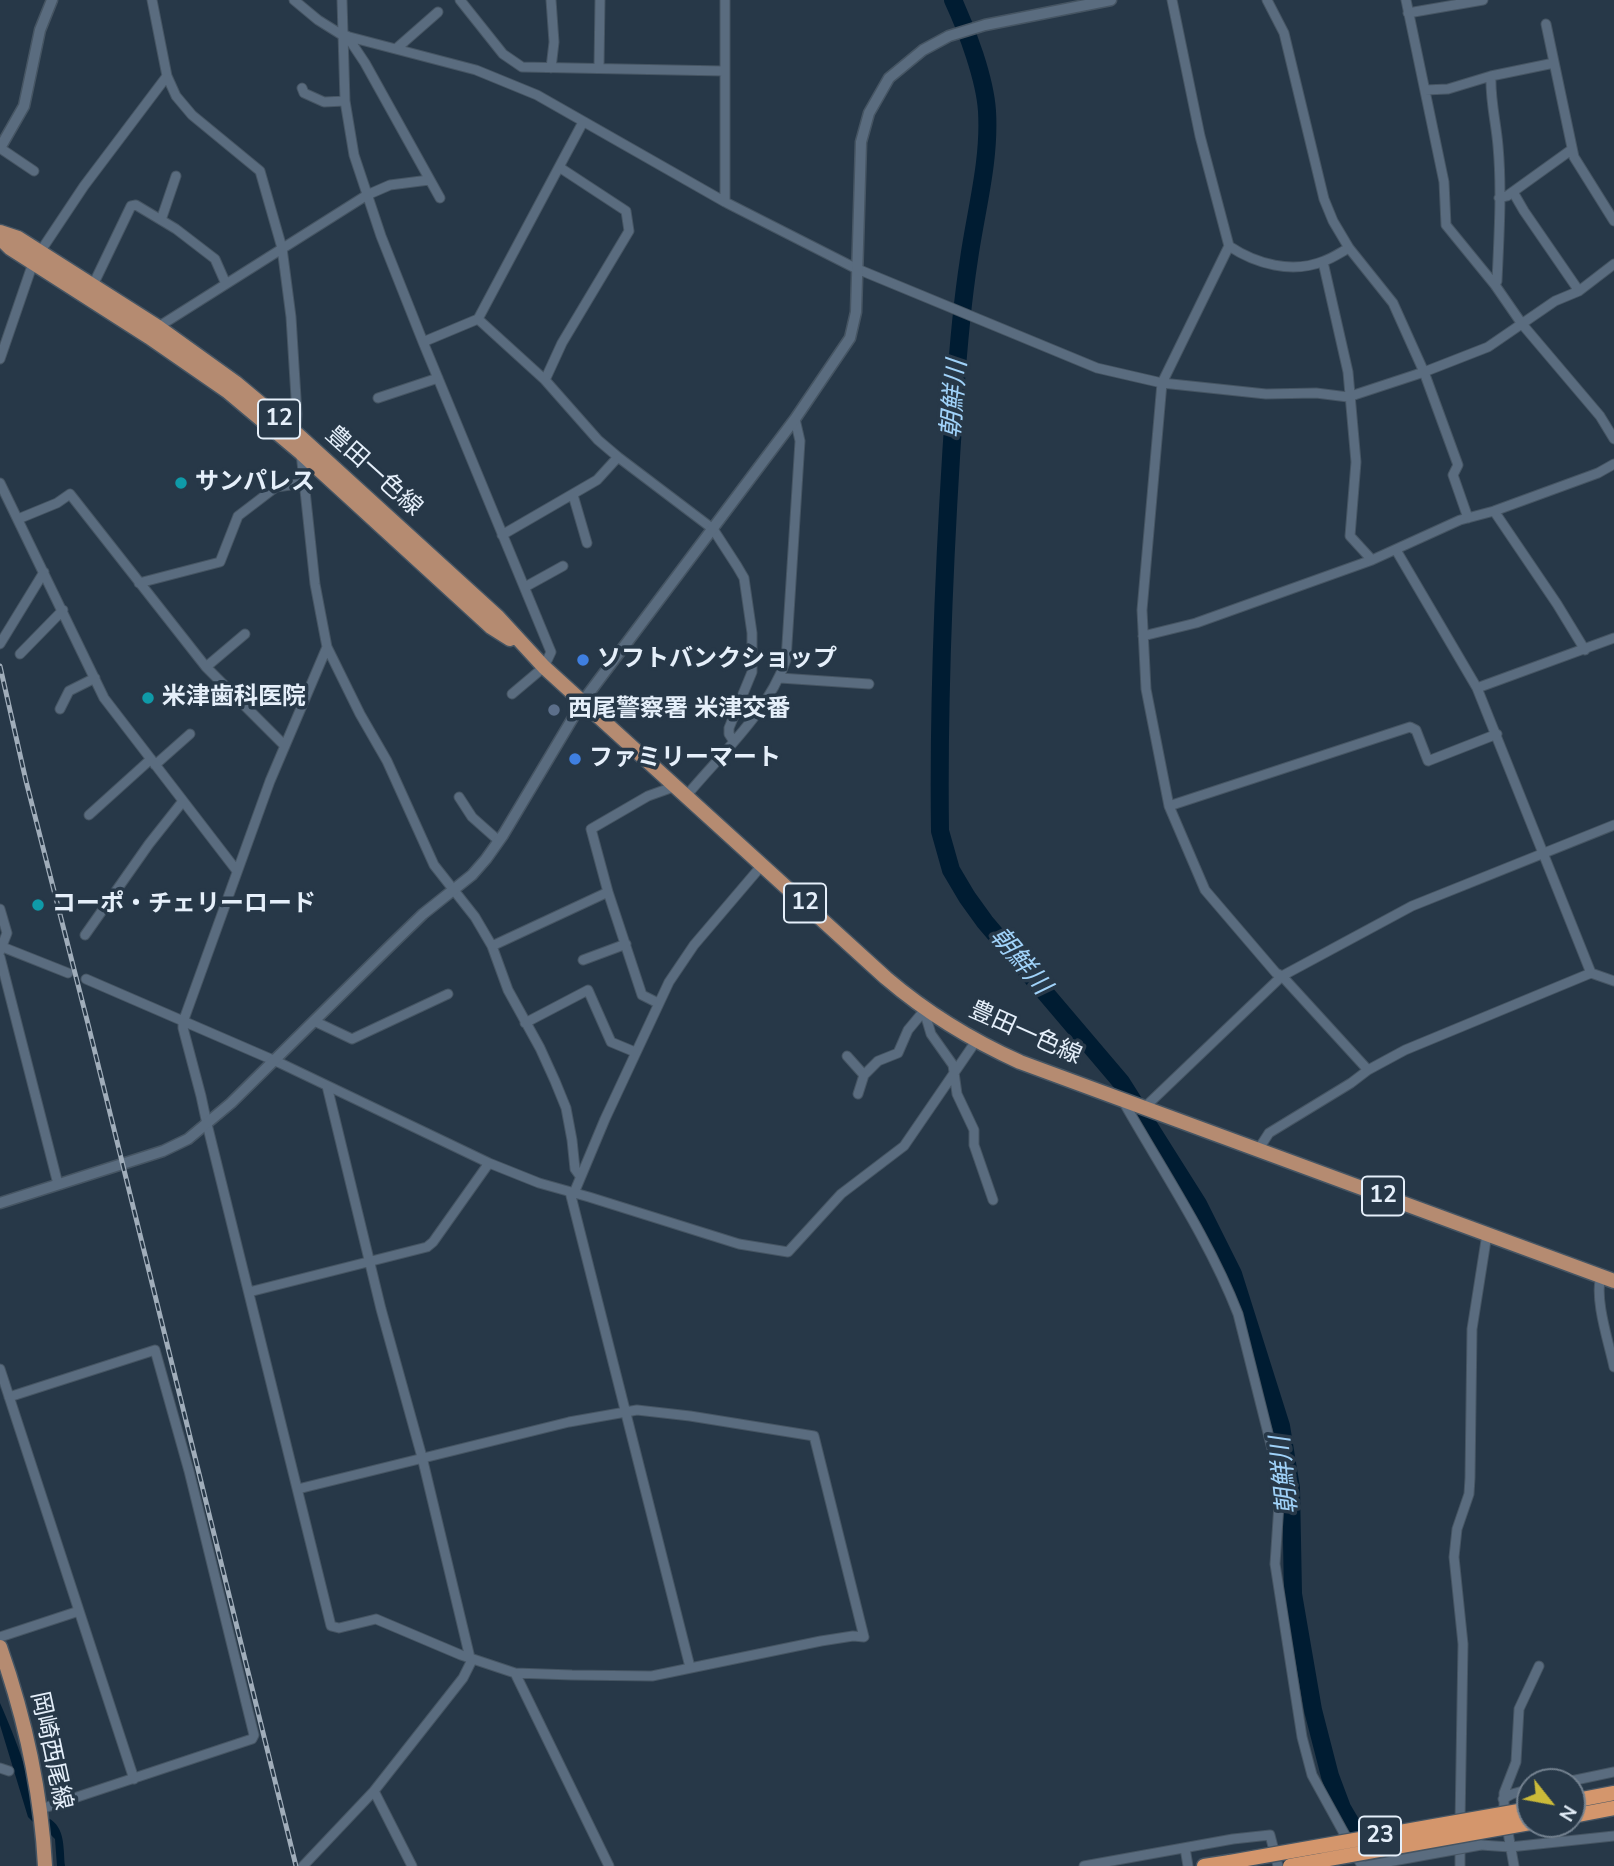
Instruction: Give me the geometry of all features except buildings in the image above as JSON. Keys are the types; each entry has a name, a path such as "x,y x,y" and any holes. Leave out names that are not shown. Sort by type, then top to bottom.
{"highway":[{"path":"1586,1798 1614,1793"},
{"name":"23","path":"1204,1866 1516,1811"},
{"path":"1586,1814 1614,1811"},
{"name":"23","path":"1290,1866 1516,1826"}],"main road":[{"name":"豊田一色線","path":"0,232 18,238 37,258 204,375 301,453 491,627 526,649"},
{"name":"豊田一色線","path":"0,238 93,285 158,327 236,383 296,433 498,617 544,667 923,1010 976,1041 1020,1062 1607,1279"},
{"name":"岡崎西尾線","path":"0,1647 23,1717 42,1811 45,1866"}],"street":[{"path":"34,171 0,148 24,106 40,30 52,0"},
{"path":"152,0 167,76 182,105 260,171 282,248 292,329 296,433"},
{"path":"295,0 318,20 344,35 499,78 537,95 724,202 855,268 1097,368 1162,383 1266,394 1316,393 1349,397 1424,372 1488,346 1555,301 1579,291 1614,264"},
{"path":"342,0 345,101 354,155 424,342 551,652 544,667 512,694"},
{"path":"460,0 503,54 522,67 724,71"},
{"path":"551,0 554,42 551,68"},
{"path":"599,67 600,0"},
{"path":"724,202 725,0"},
{"path":"0,1203 163,1151 188,1139 273,1061 415,921 480,866 499,841 583,701 795,419 850,338 856,312 855,268 861,142 869,113 889,78 923,50 949,36 1111,0"},
{"path":"1172,0 1200,136 1228,246 1162,383 1143,597 1146,689 1169,806 1205,890 1276,973 1282,976 1368,1070"},
{"path":"1266,0 1284,33 1324,199 1349,248 1393,303 1424,372 1458,465 1453,475 1468,518"},
{"path":"1406,0 1444,182 1444,223 1495,285 1522,324 1600,416 1614,439"},
{"path":"1408,13 1483,0"},
{"path":"397,48 438,12"},
{"path":"1546,24 1571,150 1614,221"},
{"path":"344,35 365,63 440,198"},
{"path":"1425,90 1448,89 1491,76 1554,63"},
{"path":"0,359 37,258 84,186 167,76"},
{"path":"1491,76 1490,99 1498,146 1499,198 1495,285"},
{"path":"302,88 304,93 324,102 345,101"},
{"path":"424,342 478,319 583,122"},
{"path":"1499,198 1513,192 1571,150"},
{"path":"545,380 562,342 629,231 626,211 559,167"},
{"path":"161,219 176,176"},
{"path":"158,327 367,195 390,185 429,180"},
{"path":"1513,192 1579,291"},
{"path":"93,285 131,206 136,205 161,219 215,258 226,284"},
{"path":"1228,246 1247,258 1268,264 1299,266 1323,262 1349,248"},
{"path":"1323,262 1348,372 1356,462 1350,536 1372,560"},
{"path":"478,319 545,380 598,440 713,529 744,578 752,632 752,672 729,728 733,740"},
{"path":"378,398 438,377"},
{"path":"658,1003 642,995 608,892 591,829 648,796 682,790 763,706 780,678 786,660 800,441 795,419"},
{"path":"301,453 315,584 327,647 387,761 434,865 475,917 492,946 508,990 540,1048 565,1108 575,1169 580,1176"},
{"path":"502,535 597,480 618,457"},
{"path":"1143,636 1196,623 1372,560 1468,518 1598,473 1614,464"},
{"path":"0,483 104,698 237,871"},
{"path":"139,583 220,562 238,516 276,487 305,483"},
{"path":"18,519 57,503 71,494 206,667 285,746"},
{"path":"573,495 587,542"},
{"path":"1494,511 1558,604 1585,650"},
{"path":"1396,550 1477,688 1591,973"},
{"path":"525,587 563,566"},
{"path":"0,644 44,572"},
{"path":"20,654 63,610"},
{"path":"206,667 245,634"},
{"path":"1477,688 1614,638"},
{"path":"298,1489 569,1422 627,1412 649,1411 690,1416 814,1436 864,1637 821,1641 652,1676 515,1673 471,1659 376,1619 339,1628 331,1626 183,1022 265,793 327,647"},
{"path":"60,709 69,691 95,678"},
{"path":"780,678 869,684"},
{"path":"1169,806 1410,727 1416,730 1428,761 1497,734"},
{"path":"89,815 190,734"},
{"path":"459,797 472,817 499,841"},
{"path":"85,935 183,801"},
{"path":"1148,1110 1282,976 1412,905 1614,825"},
{"path":"690,1667 572,1193 658,1003 694,945 763,864"},
{"path":"492,946 608,892"},
{"path":"0,909 7,933 0,950 58,1184"},
{"path":"583,960 625,944"},
{"path":"0,950 68,973"},
{"path":"1258,1150 1269,1133 1368,1070 1405,1050 1591,973 1614,981"},
{"path":"86,979 273,1061 489,1163 539,1183 738,1244 788,1252 841,1194 904,1146 976,1041"},
{"path":"525,1023 588,990 611,1042 635,1052"},
{"path":"314,1021 352,1039 448,995"},
{"path":"923,1010 928,1029 948,1054 955,1073 957,1094 974,1130 974,1145 993,1200"},
{"path":"858,1094 864,1075 877,1061 898,1053 908,1030 923,1010"},
{"path":"848,1056 864,1075"},
{"path":"303,1866 374,1791 463,1678 471,1664 422,1457 381,1309 327,1086"},
{"path":"1124,1100 1230,1292 1238,1314 1276,1465 1279,1504 1275,1564 1302,1737 1312,1775 1364,1866 1481,1845 1510,1847 1614,1836"},
{"path":"248,1292 427,1247 489,1163"},
{"path":"1460,1866 1463,1644 1454,1557 1457,1529 1469,1494 1472,1329 1487,1234"},
{"path":"1607,1279 1598,1286 1599,1300 1614,1367"},
{"path":"9,1397 155,1350 189,1471 254,1735 252,1740 42,1811"},
{"path":"0,1369 134,1779"},
{"path":"0,1637 79,1611"},
{"path":"1514,1866 1503,1799 1516,1762 1519,1709 1539,1666"},
{"path":"515,1673 608,1866"},
{"path":"1586,1778 1614,1772"},
{"path":"374,1791 412,1866"},
{"path":"1503,1799 1516,1793"},
{"path":"1084,1866 1233,1839 1270,1835 1278,1866"},
{"path":"1185,1848 1188,1866"}],"water":[{"path":"0,1703 28,1779 36,1825 28,1817 0,1725"},
{"path":"48,1818 61,1833 65,1866 57,1866 55,1839 49,1833"}],"waterway":[{"name":"朝鮮川","path":"953,0 979,70 986,98 987,130 984,167 964,293 955,396 943,614 940,831 951,870 967,897 985,922 1121,1082 1198,1204 1233,1274 1281,1426 1291,1488 1293,1594 1313,1710 1330,1776 1342,1808 1376,1866"}],"railway":[{"path":"0,666 26,781 296,1866"}],"place":[{"name":"サンパレス","path":"181,483"},
{"name":"ソフトバンクショップ","path":"583,660"},
{"name":"米津歯科医院","path":"148,698"},
{"name":"西尾警察署 米津交番","path":"554,710"},
{"name":"ファミリーマート","path":"575,759"},
{"name":"コーポ・チェリーロード","path":"38,905"}]}
